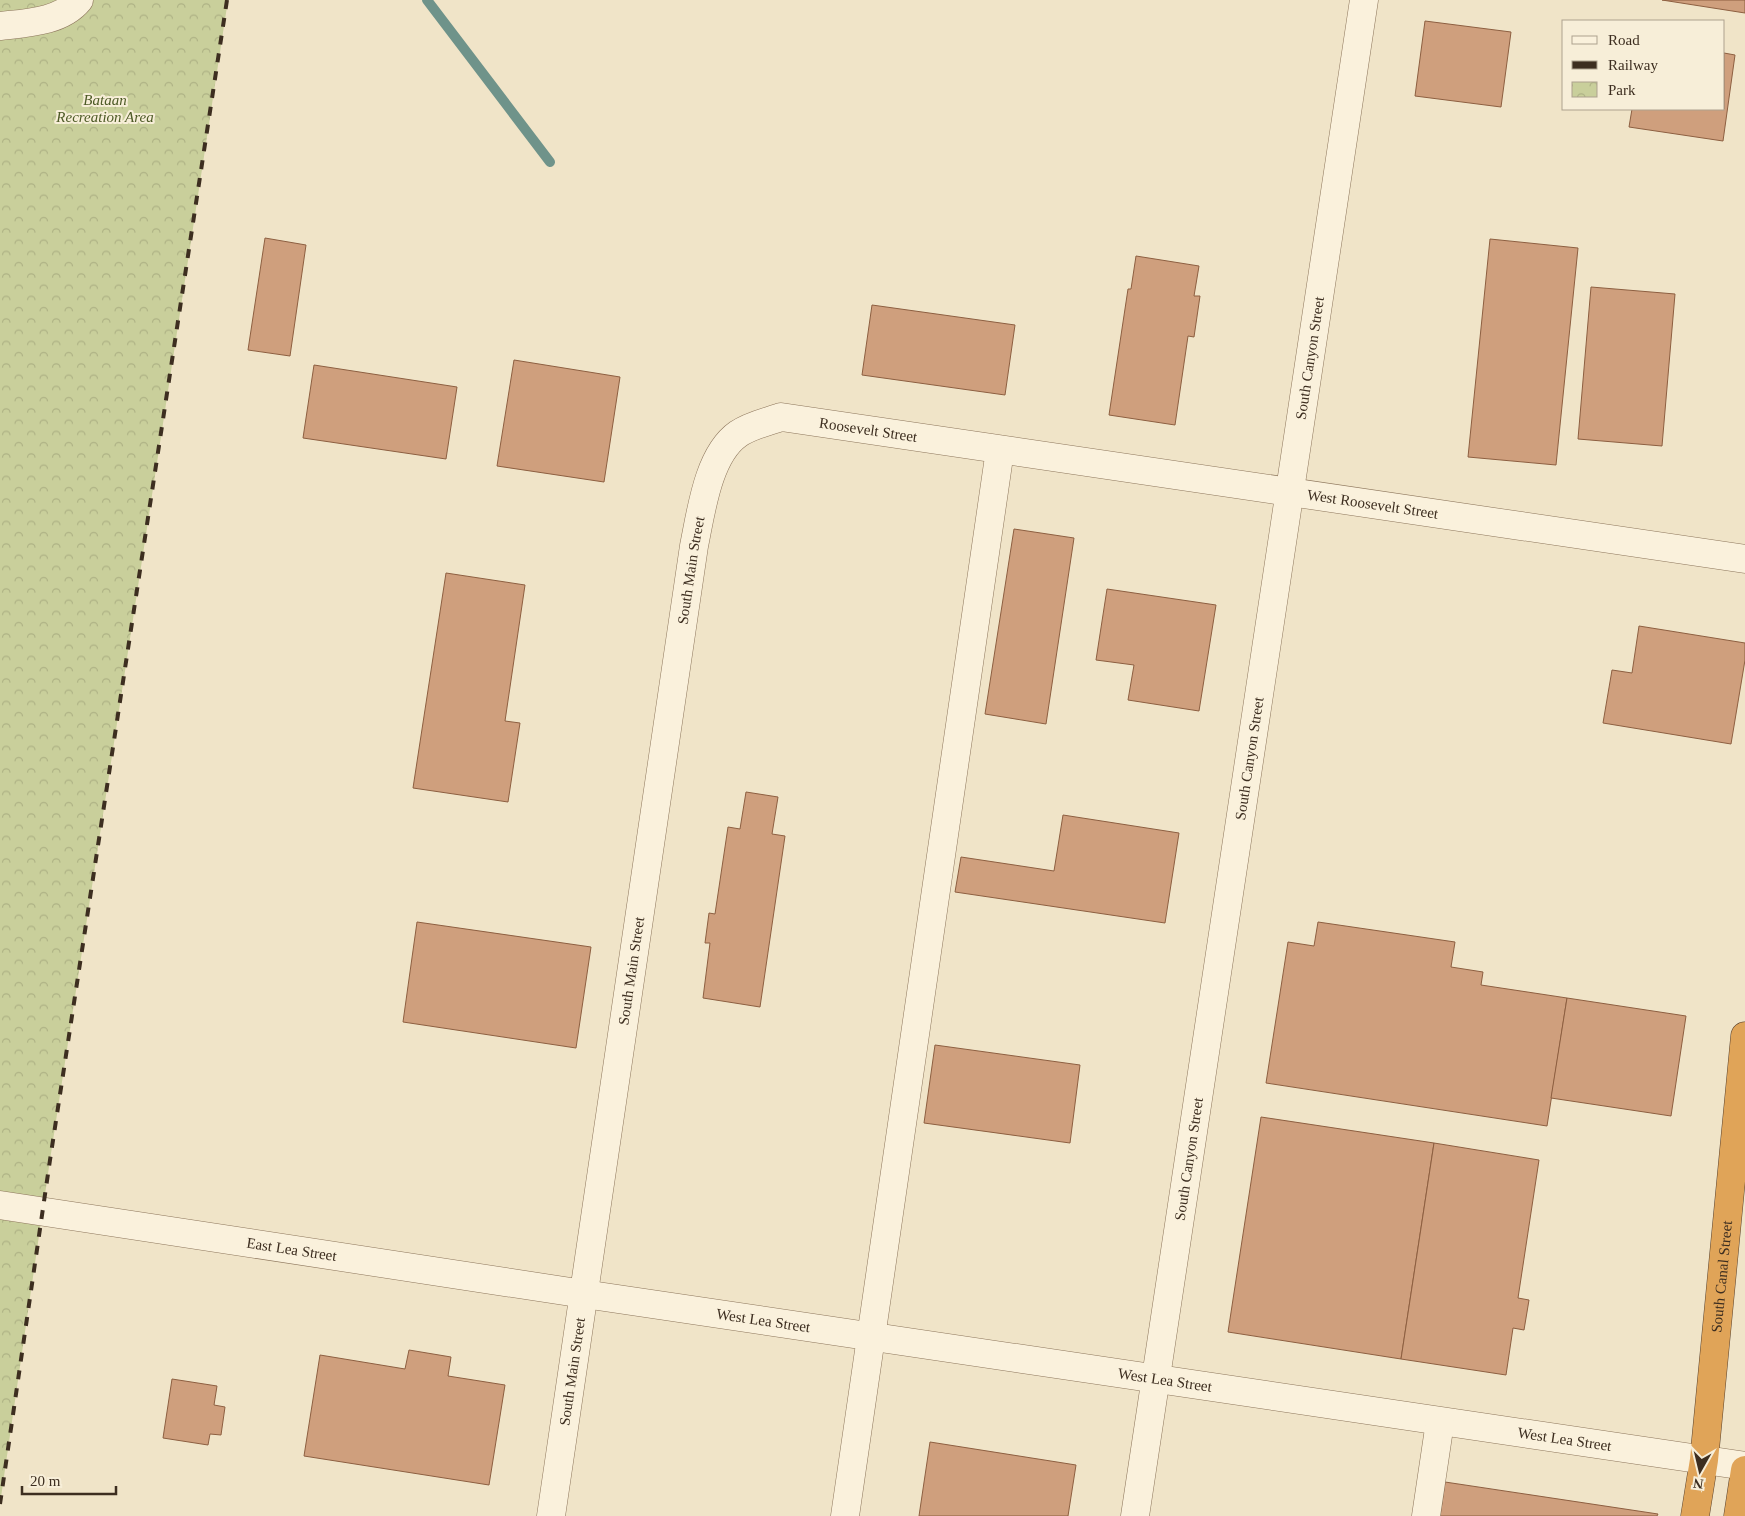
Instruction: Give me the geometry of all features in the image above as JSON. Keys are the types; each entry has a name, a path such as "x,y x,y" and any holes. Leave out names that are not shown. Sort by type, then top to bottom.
{"highway":[{"name":"South Canal Street","path":"1695,1516 1704,1460 1745,1036"},
{"path":"1738,1516 1745,1470"}],"street":[{"path":"0,26 41,22 72,8 79,0"},
{"name":"South Canyon Street","path":"1135,1516 1364,0"},
{"name":"Roosevelt Street","path":"738,434 752,426 781,417 1000,450"},
{"name":"South Main Street","path":"551,1516 694,546 704,499 716,462 724,448 738,434"},
{"path":"845,1516 1000,450"},
{"name":"West Roosevelt Street","path":"1000,450 1745,559"},
{"name":"East Lea Street","path":"0,1205 584,1294"},
{"name":"West Lea Street","path":"584,1294 1745,1466"},
{"path":"1426,1516 1440,1422"}],"green space":[{"name":"Bataan Recreation Area","path":"0,0 228,0 50,1160 0,1504"}],"building":[{"path":"1662,0 1745,0 1745,13"},
{"path":"1425,21 1511,32 1501,107 1415,96"},
{"path":"1725,53 1735,55 1723,141 1629,127 1632,110 1725,110"},
{"path":"265,238 306,245 290,356 248,350"},
{"path":"1490,239 1578,248 1556,465 1468,457"},
{"path":"1136,256 1199,266 1194,296 1200,296 1194,337 1188,336 1175,425 1109,415 1128,289 1131,289"},
{"path":"1591,287 1675,294 1662,446 1578,439"},
{"path":"872,305 1015,325 1005,395 862,375"},
{"path":"514,360 620,377 604,482 497,466"},
{"path":"314,365 457,387 446,459 303,438"},
{"path":"1014,529 1074,538 1046,724 985,714"},
{"path":"446,573 525,585 505,721 520,723 508,802 413,788"},
{"path":"1107,589 1216,605 1199,711 1128,700 1134,665 1096,660"},
{"path":"1639,626 1745,643 1745,660 1731,744 1603,723 1612,670 1632,673"},
{"path":"746,792 778,797 772,834 785,836 760,1007 703,998 710,943 705,943 709,913 715,914 728,827 740,829"},
{"path":"1063,815 1179,833 1165,923 955,892 961,857 1054,871"},
{"path":"417,922 591,947 576,1048 403,1022"},
{"path":"1318,922 1455,942 1451,967 1483,972 1481,985 1567,998 1547,1126 1266,1083 1288,942 1314,946"},
{"path":"1567,998 1686,1016 1671,1116 1551,1098"},
{"path":"935,1045 1080,1065 1070,1143 924,1123"},
{"path":"1261,1117 1434,1143 1401,1359 1228,1332"},
{"path":"1434,1143 1539,1160 1518,1298 1529,1300 1524,1330 1513,1328 1506,1375 1401,1359"},
{"path":"409,1350 451,1357 448,1376 505,1385 489,1485 304,1456 320,1355 405,1369"},
{"path":"172,1379 217,1386 214,1405 225,1407 221,1435 210,1434 208,1445 163,1438"},
{"path":"930,1442 1076,1465 1068,1516 919,1516"},
{"path":"1445,1482 1658,1514 1657,1516 1440,1516"}],"waterway":[{"path":"427,0 550,162"}],"railway":[{"path":"0,1504 50,1160 227,0"}]}
